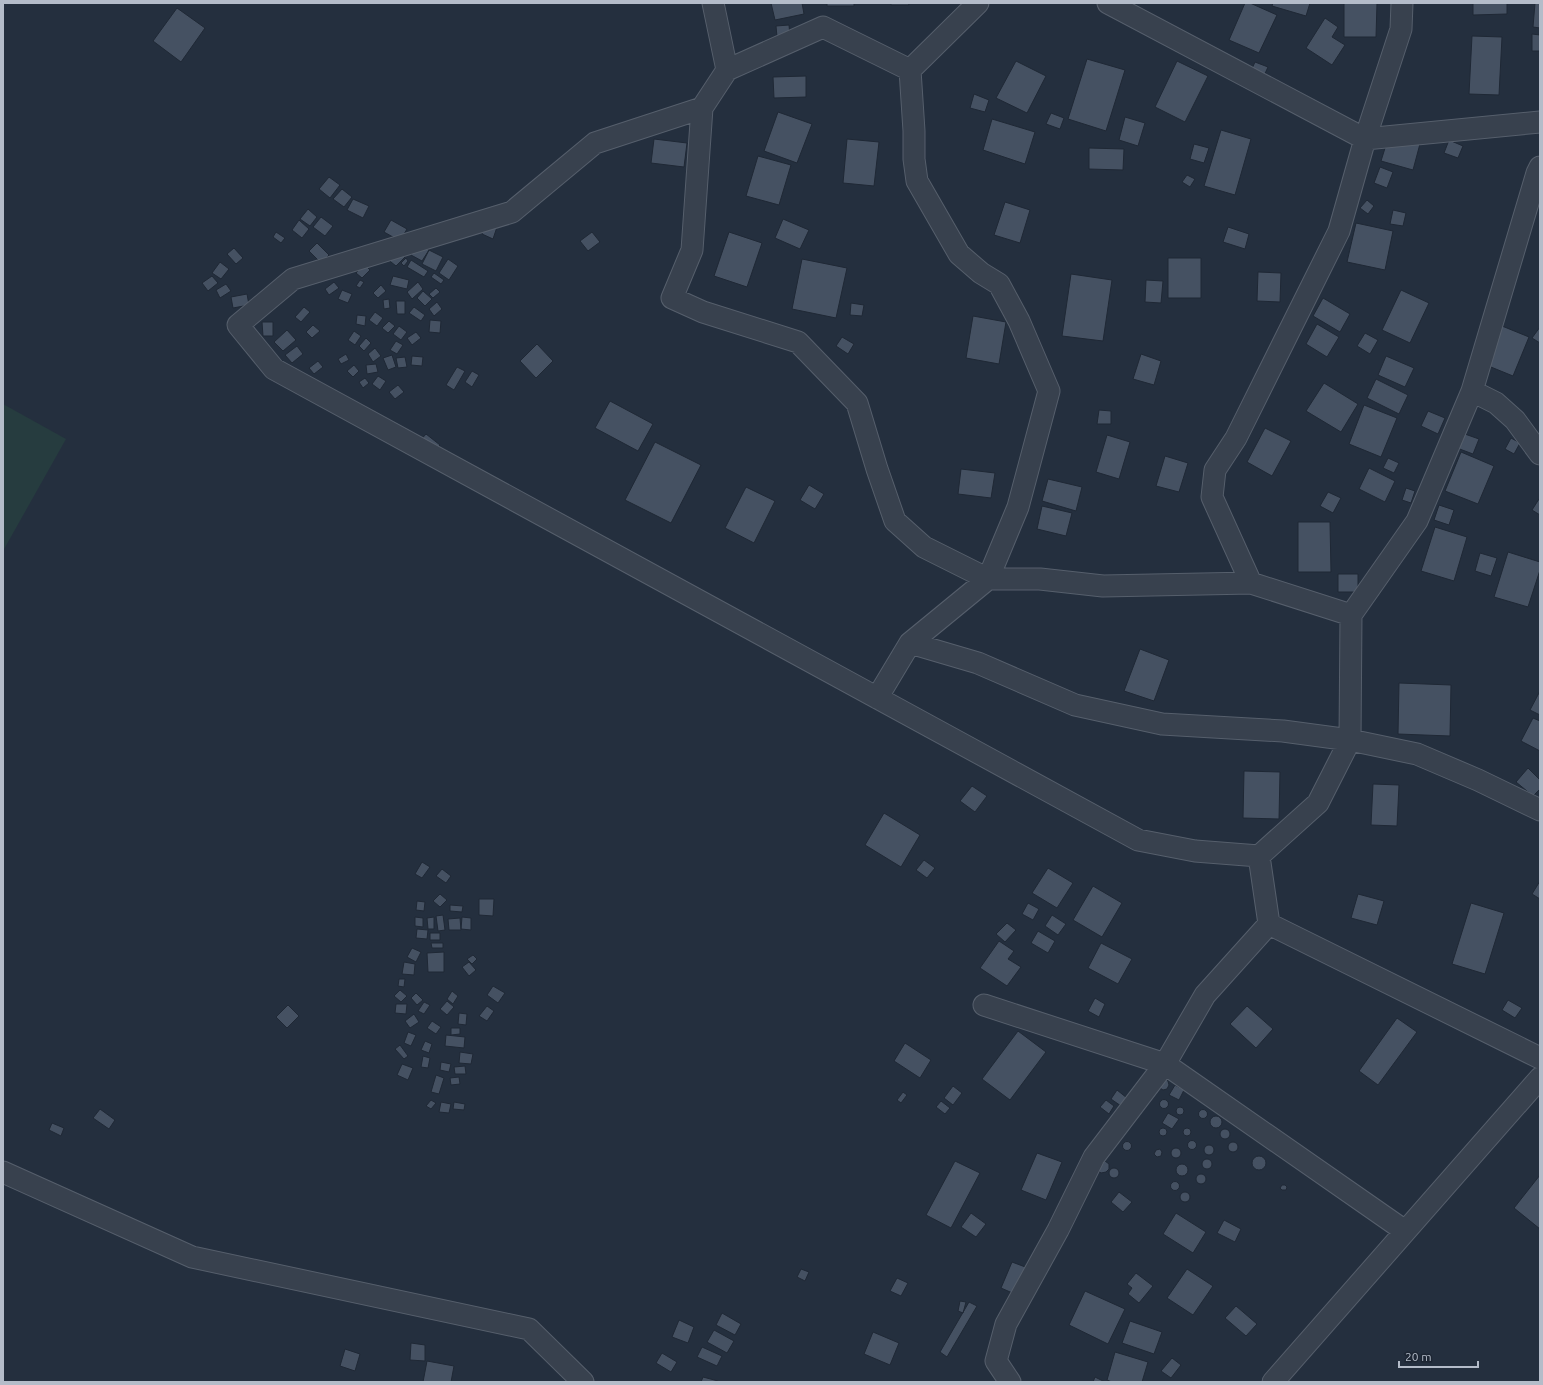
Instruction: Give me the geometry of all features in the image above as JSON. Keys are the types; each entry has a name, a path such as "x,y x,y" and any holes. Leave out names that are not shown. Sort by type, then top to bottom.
{"street":[{"path":"713,3 727,70"},
{"path":"877,698 910,643 988,579 1018,507 1049,391 1019,321 998,284 981,273 959,254 917,181 914,159 914,131 910,70 978,3"},
{"path":"1108,3 1365,139 1540,122"},
{"path":"1252,583 1212,497 1216,470 1236,438 1339,230 1365,139 1401,29 1402,3"},
{"path":"910,70 823,27 727,70 702,108 692,250 672,298 703,312 798,342 857,403 895,521 924,547 988,579 1040,578 1103,586 1252,583 1351,615"},
{"path":"702,108 595,143 512,212 293,279 238,325 274,369 1138,840 1195,851 1258,856 1318,804 1350,740 1351,615 1418,521 1472,391 1539,172"},
{"path":"1472,391 1496,403 1515,420 1540,454"},
{"path":"910,643 978,663 1074,705 1162,724 1283,731 1350,740 1418,754 1540,810"},
{"path":"1258,856 1269,924"},
{"path":"1269,924 1540,1058"},
{"path":"1010,1382 996,1361 1006,1324 1058,1230 1094,1157 1165,1064 1204,995 1269,924"},
{"path":"984,1005 1165,1064 1405,1231"},
{"path":"1273,1382 1540,1078"},
{"path":"3,1172 192,1256 529,1329 583,1382"}],"green space":[{"path":"3,404 66,439 3,551"}],"building":[{"path":"771,3 802,3 804,14 775,20"},
{"path":"827,3 854,3 854,6 827,6"},
{"path":"891,3 908,3 909,5 891,5"},
{"path":"1245,3 1250,3 1277,15 1259,53 1229,40"},
{"path":"1273,3 1310,3 1306,16 1272,6"},
{"path":"1344,3 1377,3 1376,37 1344,37"},
{"path":"1473,3 1507,3 1507,14 1473,15"},
{"path":"1535,3 1540,3 1540,28 1533,27"},
{"path":"177,8 205,28 181,62 153,41"},
{"path":"1325,18 1338,27 1332,37 1345,45 1332,65 1306,48"},
{"path":"789,25 790,36 777,37 776,26"},
{"path":"1532,34 1540,35 1540,51 1532,51"},
{"path":"1472,36 1502,37 1499,95 1469,94"},
{"path":"1087,59 1125,70 1106,131 1068,119"},
{"path":"1016,61 1046,76 1027,113 996,98"},
{"path":"1177,61 1208,76 1185,122 1155,107"},
{"path":"1255,62 1268,67 1262,80 1249,75"},
{"path":"806,76 806,97 774,98 773,77"},
{"path":"974,94 989,100 985,112 970,108"},
{"path":"778,112 812,124 797,163 764,151"},
{"path":"1051,113 1064,118 1060,129 1046,124"},
{"path":"1125,117 1145,123 1138,146 1119,140"},
{"path":"992,119 1035,132 1025,164 983,150"},
{"path":"1221,130 1251,139 1235,195 1204,186"},
{"path":"1390,132 1421,140 1413,170 1381,161"},
{"path":"654,139 687,143 684,167 651,163"},
{"path":"847,139 879,142 874,186 843,183"},
{"path":"1449,140 1463,146 1458,158 1444,153"},
{"path":"1194,144 1209,148 1204,163 1190,159"},
{"path":"1089,148 1124,149 1123,170 1089,169"},
{"path":"758,156 791,165 779,205 746,196"},
{"path":"1380,167 1393,172 1387,188 1374,183"},
{"path":"1187,175 1195,179 1190,187 1182,182"},
{"path":"329,177 340,185 330,198 319,189"},
{"path":"342,189 352,197 344,207 333,199"},
{"path":"353,199 369,206 363,218 347,210"},
{"path":"1367,200 1374,206 1368,214 1360,208"},
{"path":"1005,202 1030,210 1020,243 994,235"},
{"path":"308,209 317,217 310,226 300,219"},
{"path":"1393,210 1406,213 1403,226 1390,224"},
{"path":"321,217 333,226 325,236 313,227"},
{"path":"783,219 809,230 800,249 775,238"},
{"path":"299,220 309,229 302,238 292,230"},
{"path":"391,220 407,229 400,241 384,232"},
{"path":"487,223 497,227 493,239 482,234"},
{"path":"1356,223 1393,231 1385,270 1347,262"},
{"path":"1228,227 1249,234 1245,249 1223,242"},
{"path":"276,232 285,238 281,243 273,237"},
{"path":"592,232 600,242 588,251 580,241"},
{"path":"729,232 762,243 747,287 714,276"},
{"path":"385,240 405,257 396,266 376,250"},
{"path":"317,243 329,255 321,263 309,251"},
{"path":"418,244 429,250 422,261 411,255"},
{"path":"234,248 243,258 236,264 227,254"},
{"path":"429,250 443,257 436,271 422,264"},
{"path":"406,258 408,261 404,266 401,263"},
{"path":"1168,258 1201,258 1201,298 1168,298"},
{"path":"448,259 458,266 449,280 439,273"},
{"path":"802,259 847,268 836,318 792,309"},
{"path":"411,260 428,271 424,277 407,267"},
{"path":"220,262 229,269 221,279 212,273"},
{"path":"364,264 370,270 362,278 356,273"},
{"path":"1258,272 1281,273 1280,302 1257,301"},
{"path":"434,273 444,280 441,284 431,277"},
{"path":"1071,274 1112,280 1103,341 1062,336"},
{"path":"212,276 218,283 208,291 202,283"},
{"path":"393,276 409,280 407,289 390,285"},
{"path":"360,280 364,282 360,288 356,286"},
{"path":"1146,280 1163,281 1161,303 1145,302"},
{"path":"334,282 339,288 329,295 325,289"},
{"path":"418,282 423,289 412,299 407,292"},
{"path":"226,284 231,291 220,298 216,290"},
{"path":"381,285 386,291 378,298 373,293"},
{"path":"436,288 440,292 433,298 429,294"},
{"path":"342,290 352,294 348,303 338,299"},
{"path":"1401,290 1429,303 1410,343 1382,330"},
{"path":"423,291 432,299 425,306 417,298"},
{"path":"247,294 249,305 233,308 231,297"},
{"path":"1323,298 1350,314 1340,332 1313,316"},
{"path":"389,299 390,308 384,309 383,300"},
{"path":"396,301 405,301 405,314 397,314"},
{"path":"437,302 442,309 434,316 429,309"},
{"path":"851,303 864,305 862,316 850,315"},
{"path":"304,307 310,312 301,322 295,317"},
{"path":"414,307 425,315 421,321 409,313"},
{"path":"375,312 383,318 377,326 369,320"},
{"path":"357,315 366,316 365,326 356,324"},
{"path":"973,316 1006,322 999,364 966,358"},
{"path":"430,320 441,321 440,333 429,332"},
{"path":"389,321 395,326 388,333 382,328"},
{"path":"262,322 273,322 273,336 263,336"},
{"path":"1317,324 1339,337 1327,357 1306,344"},
{"path":"313,325 320,331 312,338 306,332"},
{"path":"399,326 407,332 401,340 393,334"},
{"path":"1502,326 1529,337 1513,376 1486,365"},
{"path":"1540,327 1540,343 1532,338"},
{"path":"287,330 296,340 283,351 274,342"},
{"path":"354,331 361,336 355,345 348,340"},
{"path":"416,332 421,338 412,345 407,338"},
{"path":"1365,333 1378,340 1370,354 1357,346"},
{"path":"842,337 854,344 848,354 836,346"},
{"path":"366,338 371,343 364,351 359,346"},
{"path":"396,341 403,345 397,354 390,350"},
{"path":"537,344 553,361 536,378 520,361"},
{"path":"297,346 303,354 292,363 285,355"},
{"path":"375,348 381,356 373,362 368,354"},
{"path":"346,354 349,360 341,364 338,359"},
{"path":"1141,354 1161,361 1154,385 1133,379"},
{"path":"392,355 396,367 388,370 383,358"},
{"path":"412,356 423,357 422,366 411,365"},
{"path":"1386,356 1414,368 1405,387 1378,375"},
{"path":"405,357 407,367 398,368 396,358"},
{"path":"318,361 323,367 314,374 309,368"},
{"path":"376,364 378,372 367,374 366,365"},
{"path":"354,365 359,371 353,377 347,371"},
{"path":"457,367 465,371 454,390 446,385"},
{"path":"472,371 479,375 472,387 465,382"},
{"path":"378,376 386,381 380,390 372,384"},
{"path":"365,378 369,383 363,388 359,382"},
{"path":"1376,379 1408,395 1399,414 1367,398"},
{"path":"1324,383 1358,404 1341,432 1306,411"},
{"path":"398,385 404,392 395,399 389,392"},
{"path":"610,401 653,424 638,451 595,428"},
{"path":"1364,405 1397,418 1381,457 1349,444"},
{"path":"1099,410 1111,411 1111,424 1097,424"},
{"path":"1428,411 1445,418 1438,434 1421,426"},
{"path":"1265,428 1291,441 1272,476 1247,462"},
{"path":"1462,433 1479,439 1473,454 1457,448"},
{"path":"426,434 440,445 433,454 418,443"},
{"path":"1107,435 1130,442 1119,479 1096,472"},
{"path":"1511,438 1520,443 1514,454 1505,449"},
{"path":"655,442 701,465 671,523 625,500"},
{"path":"1461,452 1494,466 1478,504 1445,491"},
{"path":"1165,456 1188,463 1179,492 1156,486"},
{"path":"1388,458 1399,463 1394,473 1383,468"},
{"path":"1369,468 1395,481 1385,502 1359,489"},
{"path":"961,469 995,473 991,498 958,494"},
{"path":"1048,479 1082,487 1076,511 1042,501"},
{"path":"809,485 824,494 815,509 800,500"},
{"path":"746,487 775,501 754,543 725,528"},
{"path":"1406,488 1415,491 1411,503 1402,500"},
{"path":"1328,492 1341,498 1333,513 1320,506"},
{"path":"1539,499 1540,500 1540,515 1532,510"},
{"path":"1439,505 1454,510 1449,525 1434,520"},
{"path":"1042,506 1072,513 1066,536 1037,529"},
{"path":"1298,522 1330,522 1331,572 1298,572"},
{"path":"1435,527 1467,537 1454,581 1421,571"},
{"path":"1508,552 1540,562 1540,570 1528,607 1494,597"},
{"path":"1480,553 1497,558 1491,576 1475,571"},
{"path":"1338,574 1358,574 1358,592 1338,592"},
{"path":"1140,649 1169,660 1154,701 1124,691"},
{"path":"1399,683 1451,685 1450,736 1398,734"},
{"path":"1540,691 1540,715 1530,710"},
{"path":"1533,718 1540,721 1540,751 1521,741"},
{"path":"1528,768 1540,780 1540,789 1533,796 1516,782"},
{"path":"1244,771 1280,772 1279,819 1243,818"},
{"path":"1373,784 1399,785 1397,826 1371,825"},
{"path":"972,786 987,796 975,812 960,801"},
{"path":"884,813 920,835 901,867 865,845"},
{"path":"924,860 935,868 927,878 916,870"},
{"path":"422,862 430,867 422,878 415,874"},
{"path":"1048,868 1073,883 1057,908 1032,893"},
{"path":"442,869 451,876 446,883 436,876"},
{"path":"1540,881 1540,899 1532,894"},
{"path":"1093,886 1122,903 1102,937 1073,920"},
{"path":"440,894 447,900 440,907 433,901"},
{"path":"1358,894 1384,901 1377,925 1351,918"},
{"path":"479,899 494,899 493,916 479,915"},
{"path":"417,901 425,902 424,911 416,910"},
{"path":"1028,903 1039,909 1033,920 1022,914"},
{"path":"1471,903 1504,913 1485,974 1452,964"},
{"path":"450,905 463,906 462,912 450,911"},
{"path":"443,915 445,930 438,931 436,916"},
{"path":"1052,915 1066,924 1058,935 1045,926"},
{"path":"415,917 423,918 423,927 415,926"},
{"path":"434,917 434,929 428,929 427,918"},
{"path":"462,917 471,918 471,930 461,929"},
{"path":"460,918 461,930 449,930 448,919"},
{"path":"1007,923 1016,930 1005,942 996,934"},
{"path":"417,929 428,930 427,939 416,938"},
{"path":"1038,931 1055,941 1048,953 1031,943"},
{"path":"430,933 440,933 440,940 430,940"},
{"path":"999,941 1014,951 1008,959 1021,967 1007,986 980,968"},
{"path":"431,943 443,943 443,948 432,948"},
{"path":"1101,943 1132,959 1118,984 1088,968"},
{"path":"412,948 421,952 416,962 407,957"},
{"path":"444,952 444,972 428,972 427,953"},
{"path":"473,955 477,959 472,964 467,959"},
{"path":"404,962 415,964 414,975 402,974"},
{"path":"469,962 476,970 469,976 462,967"},
{"path":"399,979 405,979 404,987 398,986"},
{"path":"493,986 505,993 498,1003 487,995"},
{"path":"400,990 407,996 401,1002 394,996"},
{"path":"452,991 458,996 453,1004 447,999"},
{"path":"416,993 423,1000 417,1005 411,998"},
{"path":"1095,998 1105,1004 1099,1017 1088,1011"},
{"path":"1508,1000 1522,1008 1515,1018 1502,1010"},
{"path":"447,1001 454,1007 447,1015 440,1009"},
{"path":"424,1002 430,1005 424,1014 418,1011"},
{"path":"396,1004 407,1004 406,1014 395,1013"},
{"path":"288,1005 299,1016 287,1028 276,1017"},
{"path":"487,1006 494,1011 487,1021 479,1016"},
{"path":"1247,1006 1273,1029 1256,1048 1230,1024"},
{"path":"459,1013 467,1014 466,1025 458,1024"},
{"path":"414,1014 419,1022 410,1028 405,1021"},
{"path":"1397,1018 1417,1032 1378,1085 1359,1071"},
{"path":"432,1021 441,1027 436,1034 427,1028"},
{"path":"451,1028 460,1028 460,1034 451,1035"},
{"path":"1018,1031 1046,1052 1010,1100 982,1079"},
{"path":"408,1032 416,1035 411,1046 404,1043"},
{"path":"446,1035 465,1037 464,1048 445,1046"},
{"path":"425,1041 432,1044 429,1053 421,1050"},
{"path":"905,1043 931,1060 920,1078 894,1061"},
{"path":"400,1045 408,1056 404,1059 395,1049"},
{"path":"460,1052 473,1054 471,1064 459,1063"},
{"path":"423,1056 430,1058 428,1068 421,1067"},
{"path":"441,1062 451,1064 449,1072 440,1070"},
{"path":"402,1064 413,1068 408,1080 397,1075"},
{"path":"465,1066 466,1074 455,1074 454,1067"},
{"path":"436,1075 444,1078 439,1094 431,1092"},
{"path":"459,1077 460,1084 451,1085 450,1078"},
{"path":"1165,1079 1168,1081 1169,1085 1167,1089 1163,1090 1160,1088"},
{"path":"1175,1085 1184,1090 1179,1100 1169,1095"},
{"path":"953,1086 962,1093 953,1105 944,1098"},
{"path":"1117,1090 1127,1098 1121,1106 1111,1099"},
{"path":"903,1092 907,1095 901,1103 897,1100"},
{"path":"431,1100 436,1103 431,1109 426,1106"},
{"path":"1106,1100 1114,1106 1109,1114 1100,1107"},
{"path":"1162,1100 1166,1100 1168,1104 1166,1108 1162,1108 1160,1106 1160,1102"},
{"path":"941,1101 950,1108 945,1114 936,1107"},
{"path":"441,1102 451,1104 449,1113 439,1112"},
{"path":"454,1102 465,1104 464,1110 453,1109"},
{"path":"1180,1107 1183,1108 1183,1114 1180,1115 1177,1114 1176,1111 1177,1108"},
{"path":"100,1109 115,1120 109,1129 93,1118"},
{"path":"1201,1110 1205,1110 1207,1114 1205,1118 1201,1118 1199,1116 1199,1112"},
{"path":"1168,1113 1179,1119 1172,1129 1162,1123"},
{"path":"1216,1116 1220,1118 1222,1122 1220,1126 1216,1128 1212,1126 1210,1122 1212,1118"},
{"path":"52,1123 64,1128 61,1136 49,1130"},
{"path":"1163,1128 1166,1129 1166,1135 1163,1136 1160,1135 1159,1132 1160,1129"},
{"path":"1187,1128 1190,1129 1190,1135 1187,1136 1184,1135 1183,1132 1184,1129"},
{"path":"1223,1129 1227,1129 1229,1130 1229,1138 1223,1139 1220,1136 1220,1132"},
{"path":"1127,1141 1132,1146 1127,1151 1122,1146"},
{"path":"1190,1141 1194,1141 1196,1145 1194,1149 1190,1149 1188,1147 1188,1143"},
{"path":"1233,1142 1238,1147 1233,1152 1228,1147"},
{"path":"1207,1145 1211,1145 1214,1150 1211,1155 1207,1155 1204,1152 1204,1148"},
{"path":"1174,1148 1178,1148 1180,1149 1180,1157 1174,1158 1171,1155 1171,1151"},
{"path":"1160,1149 1162,1152 1161,1156 1157,1157 1154,1154 1156,1150"},
{"path":"1037,1153 1062,1162 1046,1200 1021,1190"},
{"path":"1259,1156 1264,1158 1266,1163 1264,1168 1259,1170 1254,1168 1252,1163 1254,1158"},
{"path":"1205,1159 1209,1159 1211,1160 1211,1168 1205,1169 1202,1166 1202,1162"},
{"path":"955,1161 980,1173 951,1228 926,1215"},
{"path":"1105,1161 1109,1164 1109,1169 1106,1172 1101,1173 1097,1170 1100,1162"},
{"path":"1182,1164 1186,1166 1188,1170 1186,1174 1182,1176 1178,1174 1176,1170 1178,1166"},
{"path":"1112,1168 1116,1168 1118,1169 1118,1177 1112,1178 1109,1175 1109,1171"},
{"path":"1199,1174 1203,1174 1205,1175 1205,1183 1199,1184 1196,1181 1196,1177"},
{"path":"1540,1175 1540,1229 1514,1208"},
{"path":"1175,1181 1180,1186 1175,1191 1170,1186"},
{"path":"1282,1185 1287,1187 1286,1190 1282,1190 1280,1188"},
{"path":"1119,1192 1132,1202 1123,1212 1111,1202"},
{"path":"1183,1192 1187,1192 1189,1193 1189,1201 1183,1202 1180,1199 1180,1195"},
{"path":"971,1213 986,1224 976,1237 961,1227"},
{"path":"1176,1213 1206,1232 1193,1253 1163,1234"},
{"path":"1224,1220 1241,1229 1235,1242 1217,1233"},
{"path":"1012,1262 1028,1268 1017,1295 1001,1288"},
{"path":"801,1269 809,1272 805,1281 797,1277"},
{"path":"1187,1269 1213,1286 1193,1315 1167,1298"},
{"path":"1136,1273 1153,1286 1139,1303 1128,1294 1132,1288 1127,1284"},
{"path":"897,1278 908,1283 901,1296 890,1291"},
{"path":"1085,1291 1125,1309 1108,1344 1069,1325"},
{"path":"960,1301 966,1302 963,1313 958,1311"},
{"path":"969,1302 977,1306 947,1357 940,1352"},
{"path":"1236,1306 1257,1324 1246,1336 1225,1318"},
{"path":"722,1313 741,1324 735,1335 716,1325"},
{"path":"679,1320 694,1327 688,1343 672,1337"},
{"path":"1130,1321 1162,1332 1154,1354 1122,1343"},
{"path":"714,1330 734,1341 727,1353 707,1342"},
{"path":"873,1332 899,1343 890,1365 864,1354"},
{"path":"411,1343 425,1345 425,1361 410,1360"},
{"path":"702,1347 722,1356 717,1366 697,1357"},
{"path":"345,1349 360,1354 355,1371 340,1366"},
{"path":"1115,1352 1148,1362 1142,1382 1112,1382 1107,1380"},
{"path":"662,1353 677,1362 671,1372 656,1363"},
{"path":"1172,1358 1181,1365 1171,1378 1161,1371"},
{"path":"427,1361 454,1366 451,1382 423,1382"},
{"path":"703,1377 718,1381 718,1382 701,1382"},
{"path":"1095,1377 1105,1382 1093,1382"}]}
